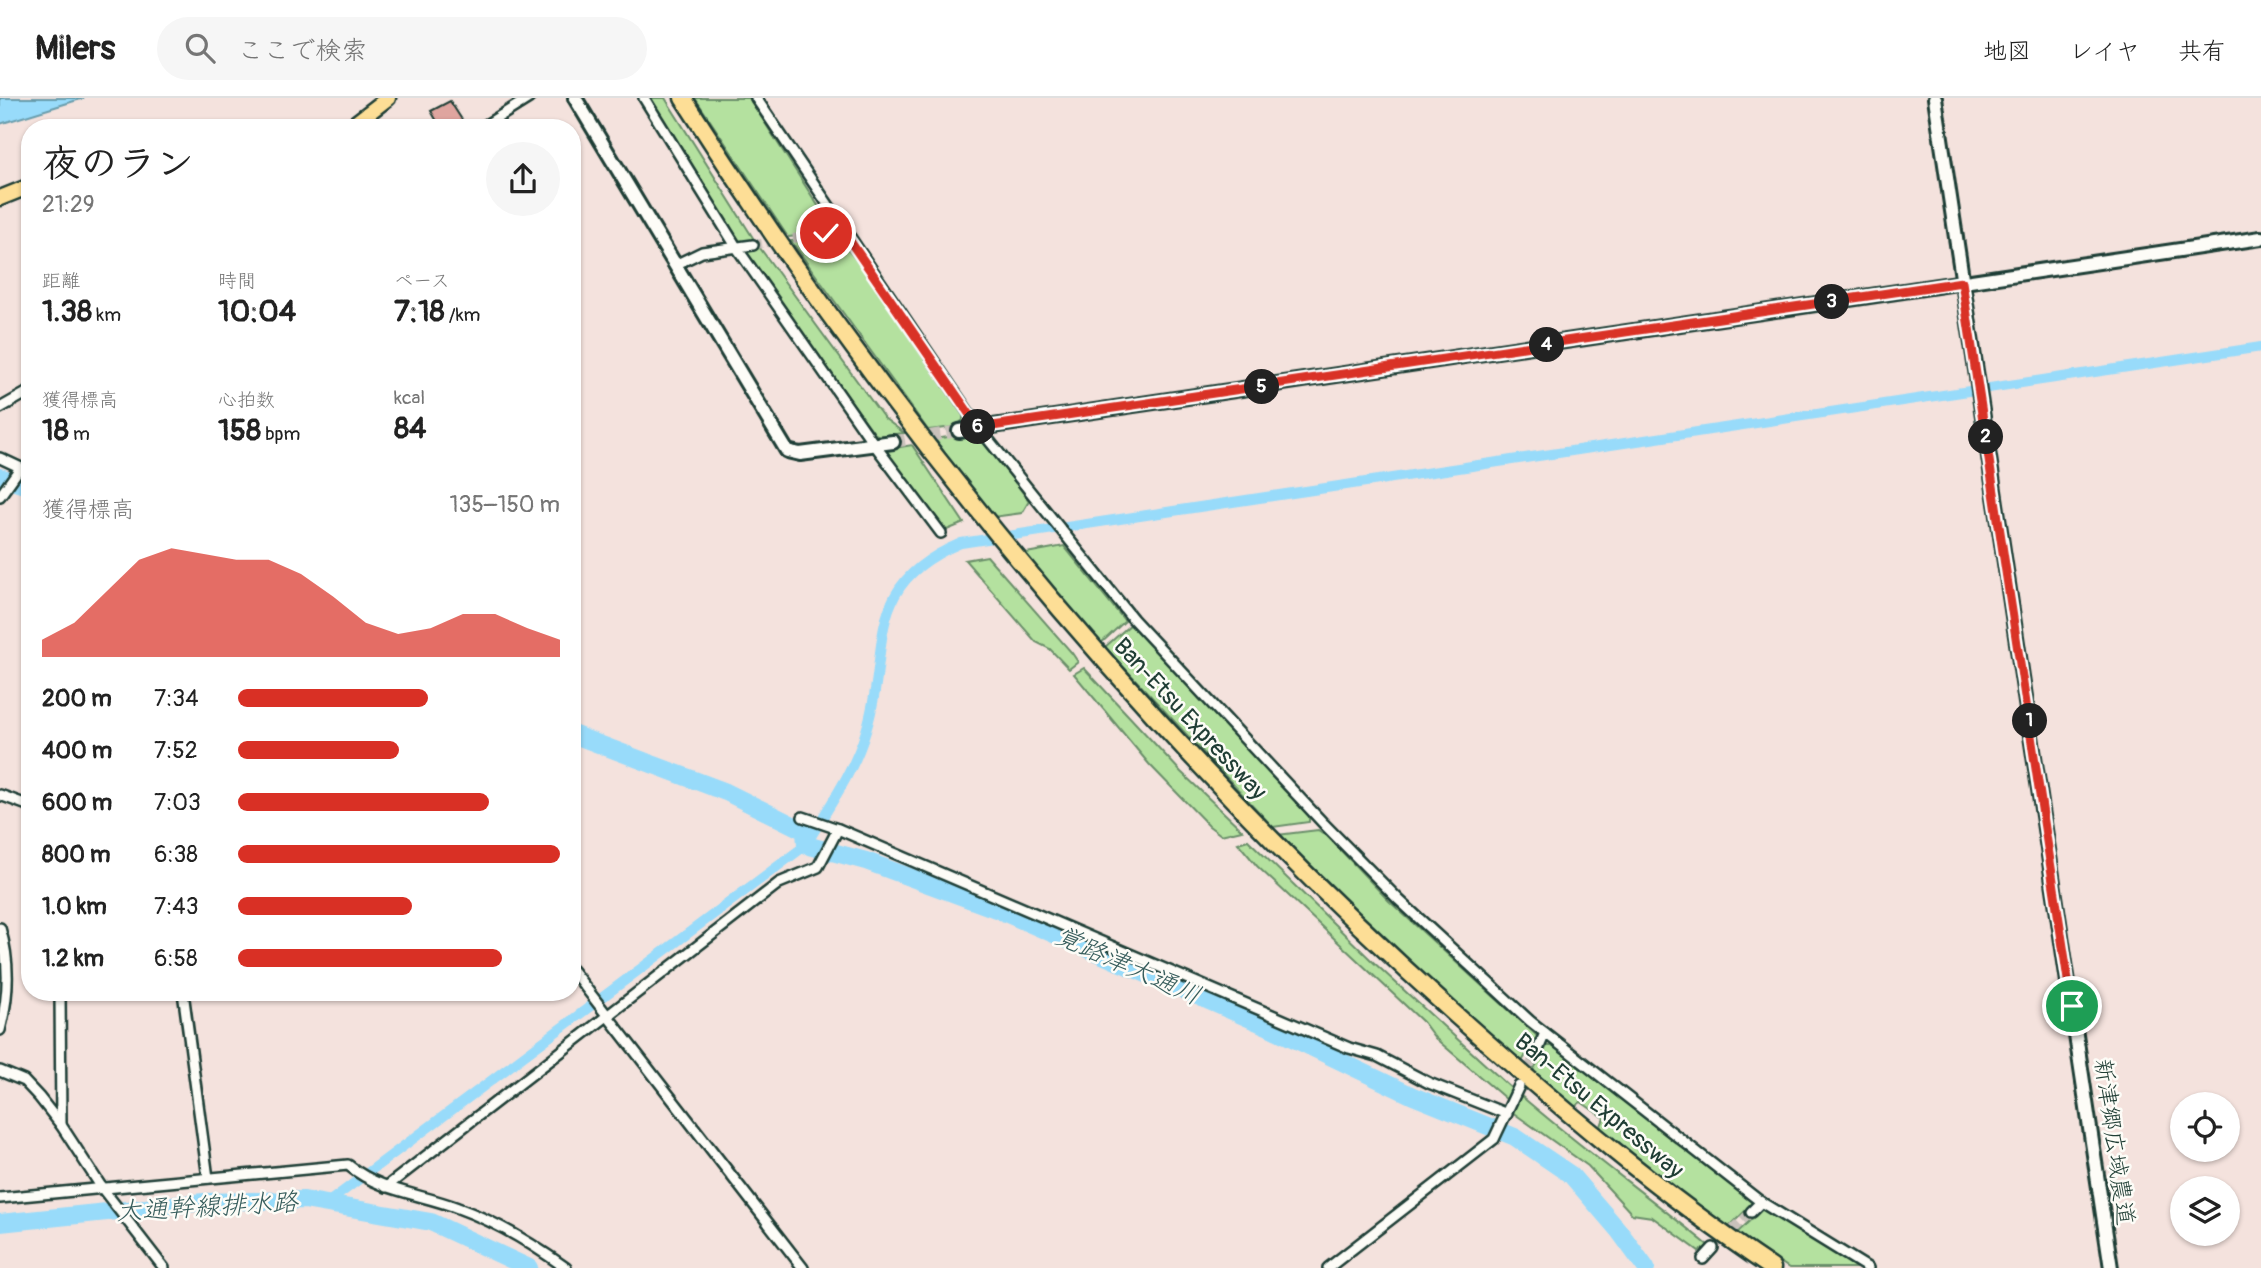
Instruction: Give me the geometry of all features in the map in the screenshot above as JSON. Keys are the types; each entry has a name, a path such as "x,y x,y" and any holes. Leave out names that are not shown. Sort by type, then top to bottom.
{"highway":[{"name":"Ban-Etsu Expressway","path":"684,98 762,219 830,315 984,518 1182,748 1268,837 1380,946 1531,1082 1610,1148 1772,1268"}],"main road":[{"path":"361,119 388,98"},
{"path":"0,198 21,190"}],"street":[{"path":"495,119 529,98"},
{"path":"575,98 787,451 800,454 893,442"},
{"path":"644,98 737,248 874,444 941,533"},
{"path":"756,98 843,231 979,428 1133,619 1333,833 1409,909 1545,1032 1761,1202 1868,1268"},
{"path":"1935,98 1962,282"},
{"path":"826,233 843,231"},
{"path":"959,431 2261,238"},
{"path":"675,265 702,252 753,245"},
{"name":"新津郷広域農道","path":"1962,282 2111,1268"},
{"path":"0,408 21,396"},
{"path":"0,458 21,470"},
{"path":"0,496 21,472"},
{"path":"0,795 21,803"},
{"path":"803,817 1349,1048 1377,1056 1505,1117"},
{"path":"386,1187 607,1013 779,883 818,867 834,831"},
{"path":"0,928 6,955 7,993 0,1030"},
{"path":"581,982 803,1268"},
{"path":"60,1001 61,1125"},
{"path":"184,1001 208,1178"},
{"path":"1537,1052 1545,1032"},
{"path":"1,1073 24,1081 61,1125 105,1191 164,1268"},
{"path":"1328,1268 1495,1136 1519,1086"},
{"path":"0,1198 105,1191 348,1165 372,1183 443,1203 503,1228 566,1268"},
{"path":"1751,1212 1761,1202"},
{"path":"1703,1259 1713,1248"}],"green space":[{"path":"646,98 665,98 755,241 736,244"},
{"path":"695,98 749,98 826,218 821,228 812,234 788,237"},
{"path":"836,236 860,264 963,413 963,420 955,427 928,430 791,241"},
{"path":"760,248 884,418 904,433 879,436 875,434 740,249"},
{"path":"979,434 1029,501 1022,513 993,517 981,505 935,439"},
{"path":"912,445 964,523 942,532 883,450"},
{"path":"1064,546 1125,621 1098,646 1021,554"},
{"path":"987,556 1078,662 1069,669 1050,649 1036,642 965,560"},
{"path":"1131,624 1309,814 1309,822 1273,827 1105,647"},
{"path":"1084,668 1181,772 1242,830 1221,835 1209,826 1149,764 1074,674"},
{"path":"1318,830 1327,836 1389,901 1537,1036 1520,1065 1380,937 1277,835"},
{"path":"1248,840 1371,960 1513,1090 1507,1100 1435,1038 1423,1022 1257,866 1238,843"},
{"path":"1547,1046 1553,1046 1754,1202 1728,1228 1599,1131 1604,1118 1581,1102 1573,1108 1531,1074"},
{"path":"1520,1095 1709,1246 1699,1251 1652,1217 1632,1214 1588,1166 1512,1112"},
{"path":"1763,1208 1859,1268 1789,1268 1737,1233"}],"water":[{"path":"0,98 84,98 0,124"}],"building":[{"path":"450,101 461,119 436,119 431,111"}],"waterway":[{"path":"326,1204 806,845 840,790 861,746 873,701 885,621 893,599 907,578 929,560 961,543 2261,347"},
{"name":"覚路津大通川","path":"0,477 21,484"},
{"name":"覚路津大通川","path":"581,737 726,792 805,831 806,845 866,861 996,909 1267,1026 1413,1096 1515,1137 1571,1175 1619,1231 1646,1268"},
{"name":"大通幹線排水路","path":"0,1223 204,1202 304,1200 431,1222 529,1268"}],"tunnel":[{"path":"753,245 826,233"},
{"path":"893,442 959,431"},
{"path":"1523,1078 1537,1052"},
{"path":"1713,1248 1751,1212"}],"route":[{"path":"826,233 843,231 979,428 1962,282 2072,1006"}]}
